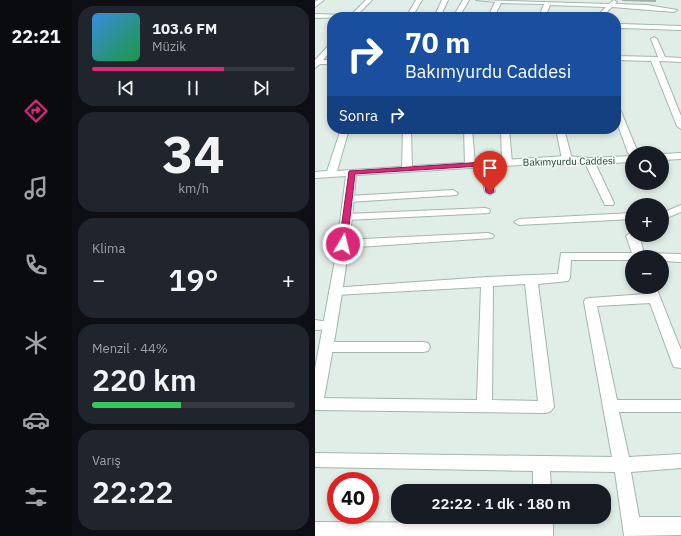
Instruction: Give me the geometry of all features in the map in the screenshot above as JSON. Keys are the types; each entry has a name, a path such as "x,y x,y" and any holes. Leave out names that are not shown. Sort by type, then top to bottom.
{"street":[{"path":"315,5 321,0"},
{"path":"357,12 369,0"},
{"path":"412,12 419,0"},
{"path":"439,12 445,0"},
{"path":"459,12 466,0"},
{"path":"479,0 548,3 572,2 647,6 674,10"},
{"path":"604,12 617,0"},
{"path":"494,12 499,1"},
{"path":"544,12 548,3"},
{"path":"315,16 327,16"},
{"path":"621,26 681,28"},
{"path":"654,39 662,59"},
{"path":"316,64 327,50"},
{"path":"621,58 681,60"},
{"path":"654,59 681,126"},
{"path":"316,64 327,63"},
{"path":"621,122 630,146"},
{"path":"331,174 343,134"},
{"path":"407,134 407,169"},
{"path":"468,134 470,165"},
{"path":"505,134 507,163"},
{"path":"561,134 567,159"},
{"path":"669,157 681,156"},
{"name":"Bakımyurdu Caddesi","path":"315,175 567,159 589,161 625,159"},
{"path":"589,161 609,203"},
{"path":"484,164 490,192"},
{"path":"351,172 343,244 327,347 315,404 546,407 531,280"},
{"path":"349,199 453,193"},
{"path":"669,213 681,208"},
{"path":"347,217 485,212"},
{"path":"519,222 625,216"},
{"path":"343,244 488,236"},
{"path":"335,291 487,281 563,278 565,256 625,257"},
{"path":"669,257 681,258"},
{"path":"484,405 487,281"},
{"path":"645,294 590,302 622,465 632,531 681,526"},
{"path":"652,294 679,363"},
{"path":"315,325 330,326"},
{"path":"327,347 423,347"},
{"path":"610,406 681,406"},
{"path":"315,460 622,465 681,461"},
{"path":"541,464 542,484"},
{"path":"315,531 544,528"}],"route":[{"path":"343,244 351,172 484,164 490,192"}]}
